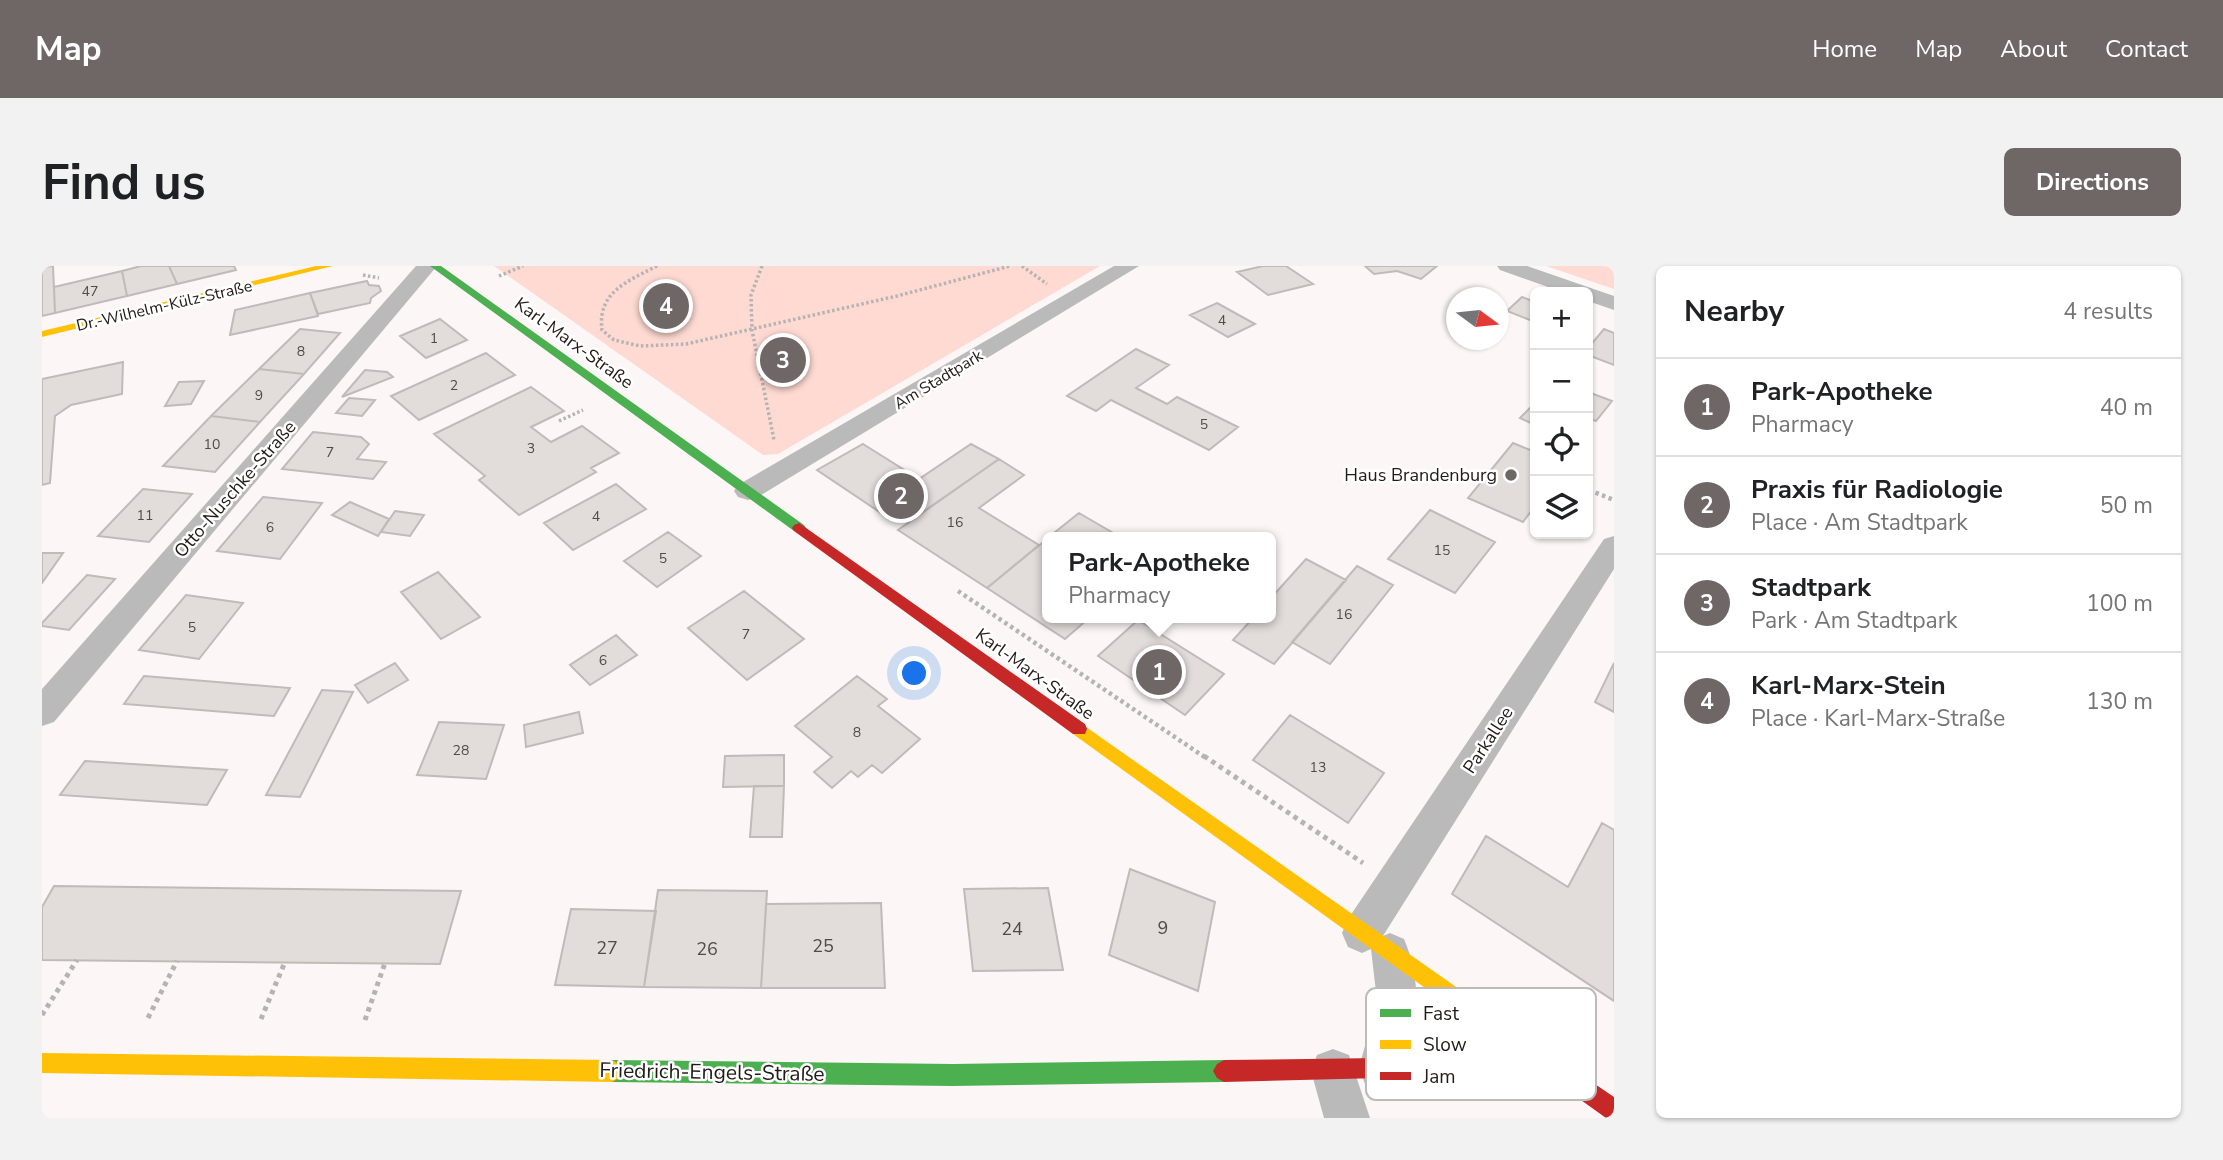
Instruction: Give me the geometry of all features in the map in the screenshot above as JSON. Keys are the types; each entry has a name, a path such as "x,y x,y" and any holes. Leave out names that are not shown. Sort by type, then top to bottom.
{"street":[{"name":"Dr.-Wilhelm-Külz-Straße","path":"42,334 328,266"},
{"name":"Otto-Nuschke-Straße","path":"42,712 427,266"},
{"name":"Karl-Marx-Straße","path":"435,266 1440,988"},
{"name":"Am Stadtpark","path":"748,491 1129,266"},
{"path":"1507,266 1568,287"},
{"path":"1593,296 1614,303"},
{"name":"Parkallee","path":"1376,943 1394,883 1614,546"},
{"path":"1376,943 1393,988"},
{"name":"Friedrich-Engels-Straße","path":"42,1063 953,1075 1366,1069"},
{"path":"1333,1071 1347,1118"},
{"name":"Karl-Marx-Straße","path":"1596,1097 1614,1110"}],"path":[{"path":"498,276 523,266"},
{"path":"657,266 617,287 600,313 602,330 640,346 686,344 1010,266"},
{"path":"762,266 751,295 752,330 780,472"},
{"path":"600,340 609,335"},
{"path":"559,421 584,409"},
{"path":"1593,492 1614,500"},
{"path":"952,587 1394,883"},
{"path":"42,1015 77,960"},
{"path":"148,1019 177,961"},
{"path":"261,1020 285,962"},
{"path":"365,1021 385,963"}],"shaded area":[{"path":"494,266 1100,266 778,454 763,455"},
{"path":"1546,266 1614,266 1614,289"}],"building":[{"path":"53,266 55,313 42,316 42,267"},
{"path":"141,266 169,266 177,284 127,296 122,271"},
{"path":"169,266 234,266 236,270 177,284"},
{"path":"1263,266 1286,266 1313,284 1268,295 1237,272"},
{"path":"1365,266 1437,266 1421,279 1397,271 1374,274"},
{"path":"122,271 127,296 55,313 54,287"},
{"path":"367,281 369,285 379,286 381,291 371,298 370,303 318,314 310,293"},
{"path":"310,293 318,316 230,335 235,310"},
{"path":"1522,297 1530,300 1530,320 1509,312"},
{"path":"1217,303 1255,324 1228,337 1190,315"},
{"path":"440,319 467,340 426,358 400,336"},
{"path":"300,329 340,333 304,374 259,369"},
{"path":"1604,329 1614,333 1614,365 1593,357 1593,342"},
{"path":"1136,349 1169,365 1136,388 1167,404 1177,397 1238,427 1209,450 1111,400 1096,411 1067,396"},
{"path":"486,353 515,375 419,420 391,396"},
{"path":"123,362 122,394 71,405 55,416 50,483 42,485 42,379"},
{"path":"259,369 304,374 260,422 211,416"},
{"path":"365,370 387,372 393,377 342,397"},
{"path":"204,381 191,404 165,406 179,382"},
{"path":"531,387 564,411 531,427 551,442 582,426 619,453 591,468 596,472 519,515 479,480 485,476 434,434"},
{"path":"1593,394 1612,401 1596,421 1593,420"},
{"path":"349,398 375,400 362,416 336,413"},
{"path":"1530,408 1530,423 1520,418"},
{"path":"211,416 260,422 215,472 163,466"},
{"path":"313,432 361,437 369,444 357,459 386,462 373,479 282,469"},
{"name":"Haus Brandenburg","path":"1513,443 1530,450 1530,513 1523,522 1468,498"},
{"path":"863,444 919,479 971,444 999,459 920,514 900,518 881,513 817,470"},
{"path":"999,459 1024,475 979,508 1039,545 987,588 898,530"},
{"path":"616,484 646,509 573,550 544,523"},
{"path":"143,489 192,494 149,542 98,536"},
{"path":"263,497 322,503 280,559 217,551"},
{"path":"350,502 389,519 378,536 332,515"},
{"path":"1430,510 1495,542 1455,593 1388,559"},
{"path":"395,511 424,515 410,536 381,532"},
{"path":"1079,513 1111,532 1055,532"},
{"path":"668,532 701,556 657,587 624,561"},
{"path":"1042,543 1042,623 1083,623 1065,639 987,588"},
{"path":"42,553 63,553 42,583"},
{"path":"1306,559 1346,580 1274,664 1233,640 1248,623 1276,623 1276,592"},
{"path":"1357,566 1393,585 1330,664 1292,642"},
{"path":"438,572 480,617 441,639 401,592"},
{"path":"87,575 115,579 69,630 42,626 42,623"},
{"path":"744,591 804,639 747,680 688,628"},
{"path":"186,595 243,603 199,659 139,650"},
{"path":"1135,623 1143,623 1224,674 1185,715 1098,656"},
{"path":"616,635 637,655 590,685 570,665"},
{"path":"395,663 408,680 368,703 355,685"},
{"path":"1614,663 1614,712 1595,702"},
{"path":"144,676 290,688 274,716 124,704"},
{"path":"857,676 887,699 878,706 920,739 882,773 872,765 858,777 851,771 832,788 814,772 832,757 795,726"},
{"path":"322,690 353,692 300,797 266,795"},
{"path":"579,712 583,733 526,747 524,725"},
{"path":"1290,715 1384,773 1348,823 1253,760"},
{"path":"439,722 504,725 486,779 417,775"},
{"path":"784,755 784,786 723,787 725,756"},
{"path":"85,761 227,770 207,805 60,795"},
{"path":"754,786 784,786 782,837 750,837"},
{"path":"1602,823 1614,830 1614,1001 1452,894 1486,836 1568,887"},
{"path":"1130,869 1215,902 1198,991 1109,955"},
{"path":"54,886 461,891 440,964 42,960 42,907"},
{"path":"1048,888 1063,970 973,971 964,889"},
{"path":"658,890 767,891 761,988 644,987"},
{"path":"881,903 885,988 761,988 766,904"},
{"path":"571,909 656,911 644,987 555,985"}],"traffic: fast":[{"path":"435,266 799,528"},
{"path":"612,1071 953,1075 1224,1071"}],"traffic: slow":[{"path":"42,334 328,266"},
{"path":"1079,729 1441,988"},
{"path":"42,1063 612,1071"}],"traffic: jam":[{"path":"799,528 1079,729"},
{"path":"1224,1071 1366,1068"},
{"path":"1596,1097 1614,1110"}],"place":[{"name":"Karl-Marx-Stein","path":"666,306"},
{"name":"Stadtpark","path":"783,360"},
{"name":"Haus Brandenburg","path":"1511,475"},
{"name":"Praxis für Radiologie","path":"901,496"},
{"name":"Park-Apotheke","path":"1159,672"}]}
